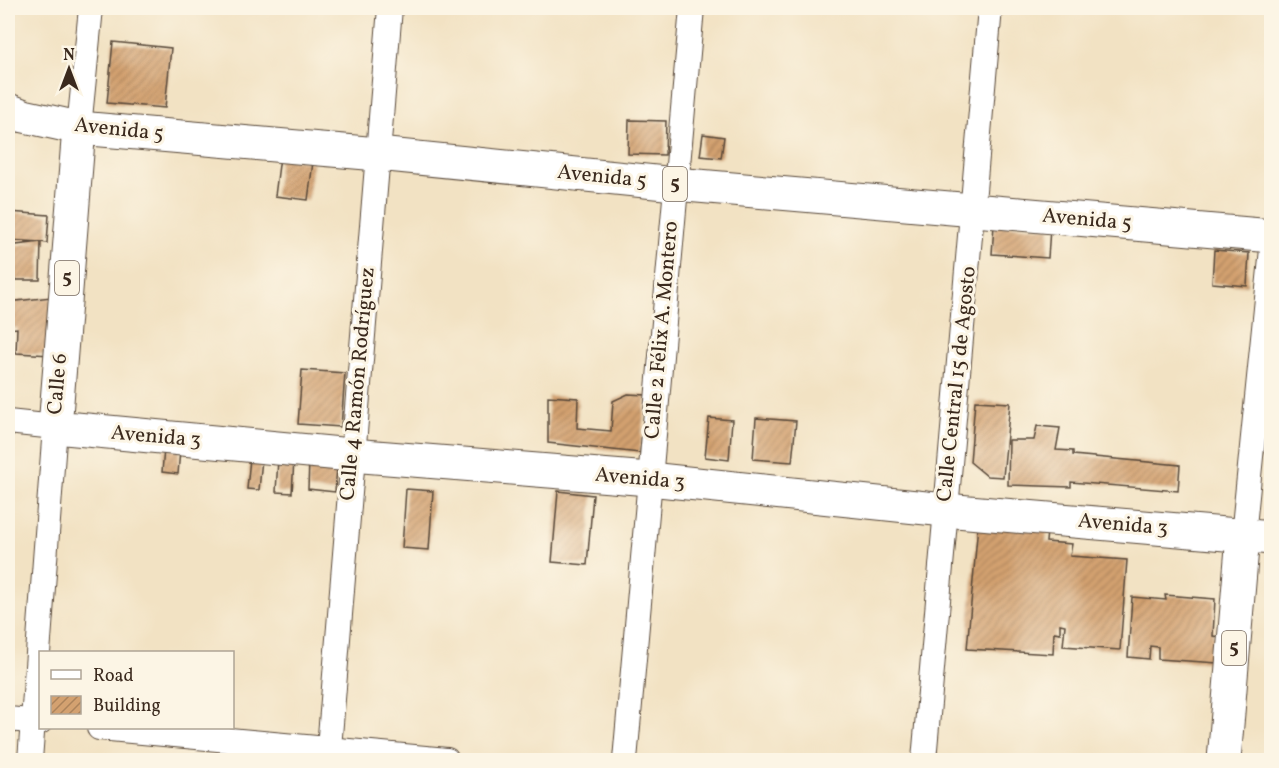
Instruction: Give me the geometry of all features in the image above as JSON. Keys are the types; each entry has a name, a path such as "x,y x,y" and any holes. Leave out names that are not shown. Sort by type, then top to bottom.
{"main road":[{"name":"Avenida 5","path":"8,110 24,116 79,128 378,154 675,184 1272,236"},
{"name":"Calle 6","path":"55,427 79,128"},
{"name":"Avenida 3","path":"55,427 351,455 650,479 945,510 1257,537"},
{"name":"5","path":"1224,760 1257,537"}],"street":[{"name":"Calle 6","path":"79,128 91,8"},
{"name":"Calle 4 Ramón Rodríguez","path":"328,755 351,455 390,8"},
{"name":"Calle 2 Félix A. Montero","path":"625,760 692,8"},
{"name":"Calle Central 15 de Agosto","path":"924,760 990,8"},
{"path":"1257,537 1272,249"},
{"name":"Avenida 3","path":"8,422 55,427"},
{"name":"Calle 6","path":"41,651 55,427"},
{"name":"Calle 6","path":"30,760 37,721 39,688"},
{"path":"8,719 37,721"},
{"path":"107,729 328,755 447,760"}],"building":[{"path":"113,42 171,48 165,108 107,103"},
{"path":"629,120 666,121 665,155 628,154"},
{"path":"703,134 724,137 721,158 700,156"},
{"path":"280,157 313,162 308,200 275,196"},
{"path":"9,212 49,215 47,243 8,240"},
{"path":"994,225 1050,228 1048,258 992,254"},
{"path":"41,242 40,280 8,280 8,246"},
{"path":"1214,250 1249,253 1247,286 1212,283"},
{"path":"51,297 51,355 16,353 17,328 8,329 8,302"},
{"path":"302,370 345,373 341,427 298,424"},
{"path":"628,394 646,395 640,453 548,443 548,396 578,398 577,428 611,431 613,401"},
{"path":"975,401 1010,403 1003,477 987,476 970,462"},
{"path":"709,418 732,420 729,460 705,457"},
{"path":"756,418 796,421 792,462 753,459"},
{"path":"1037,426 1060,428 1056,450 1073,451 1073,455 1180,465 1178,491 1071,482 1071,487 1008,485 1009,440 1034,440"},
{"path":"164,449 180,450 178,474 162,472"},
{"path":"250,458 262,459 259,490 247,489"},
{"path":"278,459 294,460 292,493 276,492"},
{"path":"1270,460 1272,460 1272,511 1266,510"},
{"path":"309,461 337,467 335,492 308,489"},
{"path":"406,489 433,491 429,550 402,548"},
{"path":"558,491 593,495 587,565 552,562"},
{"path":"978,524 1047,531 1046,542 1072,544 1070,556 1127,560 1120,650 1063,646 1065,625 1060,624 1060,633 1054,632 1053,654 967,649"},
{"path":"1165,595 1215,599 1213,636 1220,637 1218,663 1158,659 1158,647 1150,646 1149,659 1128,657 1132,597 1166,600"}]}
